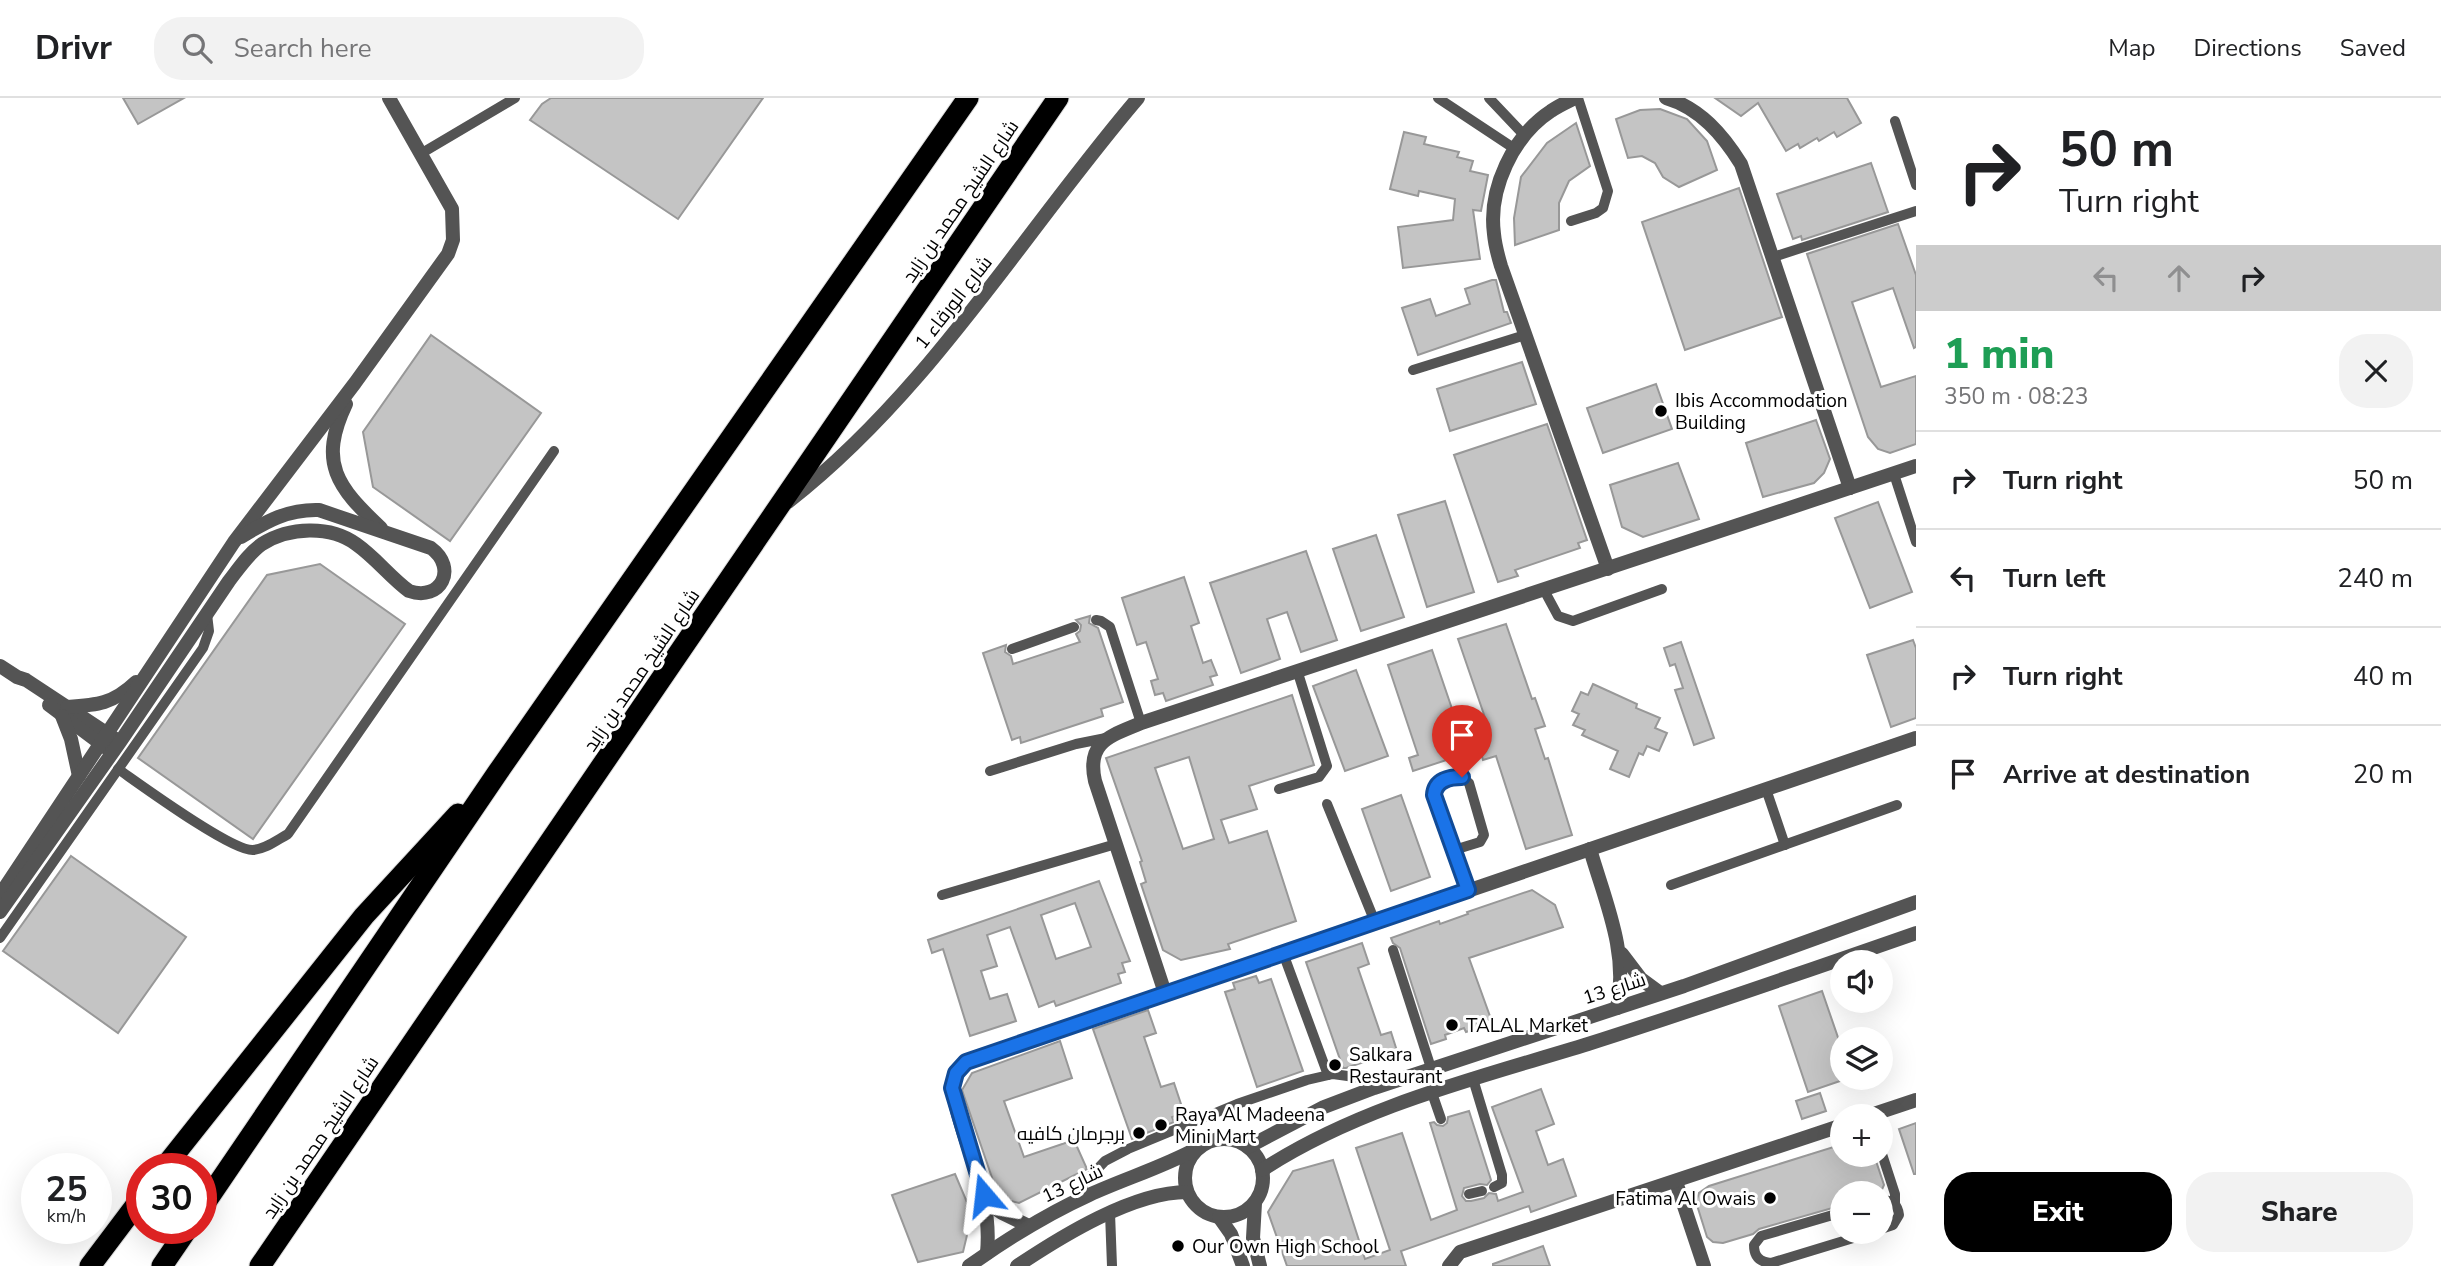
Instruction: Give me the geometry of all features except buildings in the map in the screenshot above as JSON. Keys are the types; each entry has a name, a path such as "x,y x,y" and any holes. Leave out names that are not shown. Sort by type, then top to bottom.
{"highway":[{"name":"شارع الشيخ محمد بن زايد","path":"260,1266 1058,98"},
{"path":"217,1185 498,772 961,102"},
{"path":"176,1153 364,916 498,772"},
{"path":"89,1266 126,1218"},
{"path":"162,1266 177,1244"}],"street":[{"path":"0,895 79,776 111,743 159,655 234,542 355,383 448,254 453,240 452,209 388,98"},
{"name":"شارع الورقاء 1","path":"778,509 842,457 900,398 1138,98"},
{"path":"1576,98 1549,111 1524,135 1515,149 1506,164 1495,197 1493,232 1500,266 1608,569"},
{"path":"1666,98 1701,116 1724,137 1741,164 1850,488"},
{"path":"355,383 335,432 332,452 336,473 345,492 384,531"},
{"path":"1165,993 1091,765 1096,750 1106,738 1141,723 1916,466"},
{"path":"0,912 111,743 244,562 261,545 283,534 306,530 331,532 353,541 409,591 420,595 431,593 440,586 445,576 445,565 440,555 431,548 319,510 282,514 234,542"},
{"path":"64,710 114,700 135,683 159,655"},
{"path":"0,666 17,677 22,685 111,743"},
{"path":"64,710 79,776"},
{"path":"987,1253 986,1202 952,1088 956,1073 966,1062 1916,738"},
{"path":"1590,849 1619,950 1622,979 1617,1008"},
{"name":"شارع 13","path":"1248,1147 1298,1120 1374,1088 1617,1008 1916,902"},
{"path":"1262,1170 1340,1126 1432,1093 1693,1011 1916,933"},
{"path":"1619,950 1633,970 1660,993"},
{"path":"1893,1108 1916,1100"},
{"path":"1449,1266 1460,1252 1830,1129"},
{"path":"1255,1203 1239,1214 1219,1217 1203,1211 1187,1192 1186,1168 1198,1149 1206,1143 1223,1139 1248,1147 1260,1162 1262,1187 1255,1203 1253,1228 1260,1266"},
{"name":"شارع 13","path":"969,1266 1029,1226 1075,1202 1157,1169 1198,1149"},
{"path":"1676,1182 1704,1266"},
{"path":"1017,1266 1111,1213 1148,1197 1187,1192"},
{"path":"986,1202 1029,1226"},
{"path":"1219,1217 1231,1234 1243,1266"}],"lane":[{"path":"422,153 515,98"},
{"path":"1438,98 1515,149"},
{"path":"1489,98 1524,135"},
{"path":"1571,221 1603,208 1608,191 1576,98"},
{"path":"1895,121 1916,185"},
{"path":"1773,257 1916,211"},
{"path":"1413,370 1525,335"},
{"path":"118,769 230,843 251,850 269,845 288,834 554,451"},
{"path":"1894,474 1916,542"},
{"path":"1544,590 1558,616 1573,621 1662,589"},
{"path":"0,938 206,643 209,631 207,614"},
{"path":"1096,620 1110,627 1141,723"},
{"path":"1012,649 1074,627"},
{"path":"1279,789 1319,777 1327,766 1298,673"},
{"path":"990,771 1076,744 1106,738"},
{"path":"1454,850 1480,842 1484,835 1469,783 1462,777 1442,781 1434,792 1454,850 1468,890"},
{"path":"1766,789 1785,845"},
{"path":"1327,804 1375,922"},
{"path":"1671,885 1897,805"},
{"path":"942,895 1116,844"},
{"path":"1392,950 1431,1068"},
{"path":"1283,953 1328,1075"},
{"path":"1075,1202 1090,1175 1105,1161 1237,1104 1328,1075 1353,1075 1362,1078 1374,1088"},
{"path":"1473,1080 1502,1175 1502,1183 1494,1187"},
{"path":"1432,1093 1441,1119"},
{"path":"1886,1167 1899,1215 1893,1225"},
{"path":"1469,1194 1482,1191"},
{"path":"1111,1213 1112,1266"},
{"path":"1830,1216 1761,1236 1754,1245 1754,1252 1764,1262 1770,1263 1833,1244"}],"place":[{"name":"Ibis Accommodation Building","path":"1661,411"},
{"name":"TALAL Market","path":"1452,1025"},
{"name":"Salkara Restaurant","path":"1335,1065"},
{"name":"Raya Al Madeena Mini Mart","path":"1161,1125"},
{"name":"برجرمان كافيه","path":"1139,1133"},
{"name":"Fatima Al Owais","path":"1770,1198"},
{"name":"Our Own High School","path":"1178,1246"}],"route":[{"path":"984,1195 952,1088 956,1073 966,1062 1468,890 1434,795 1435,788 1442,781 1462,777"}]}
